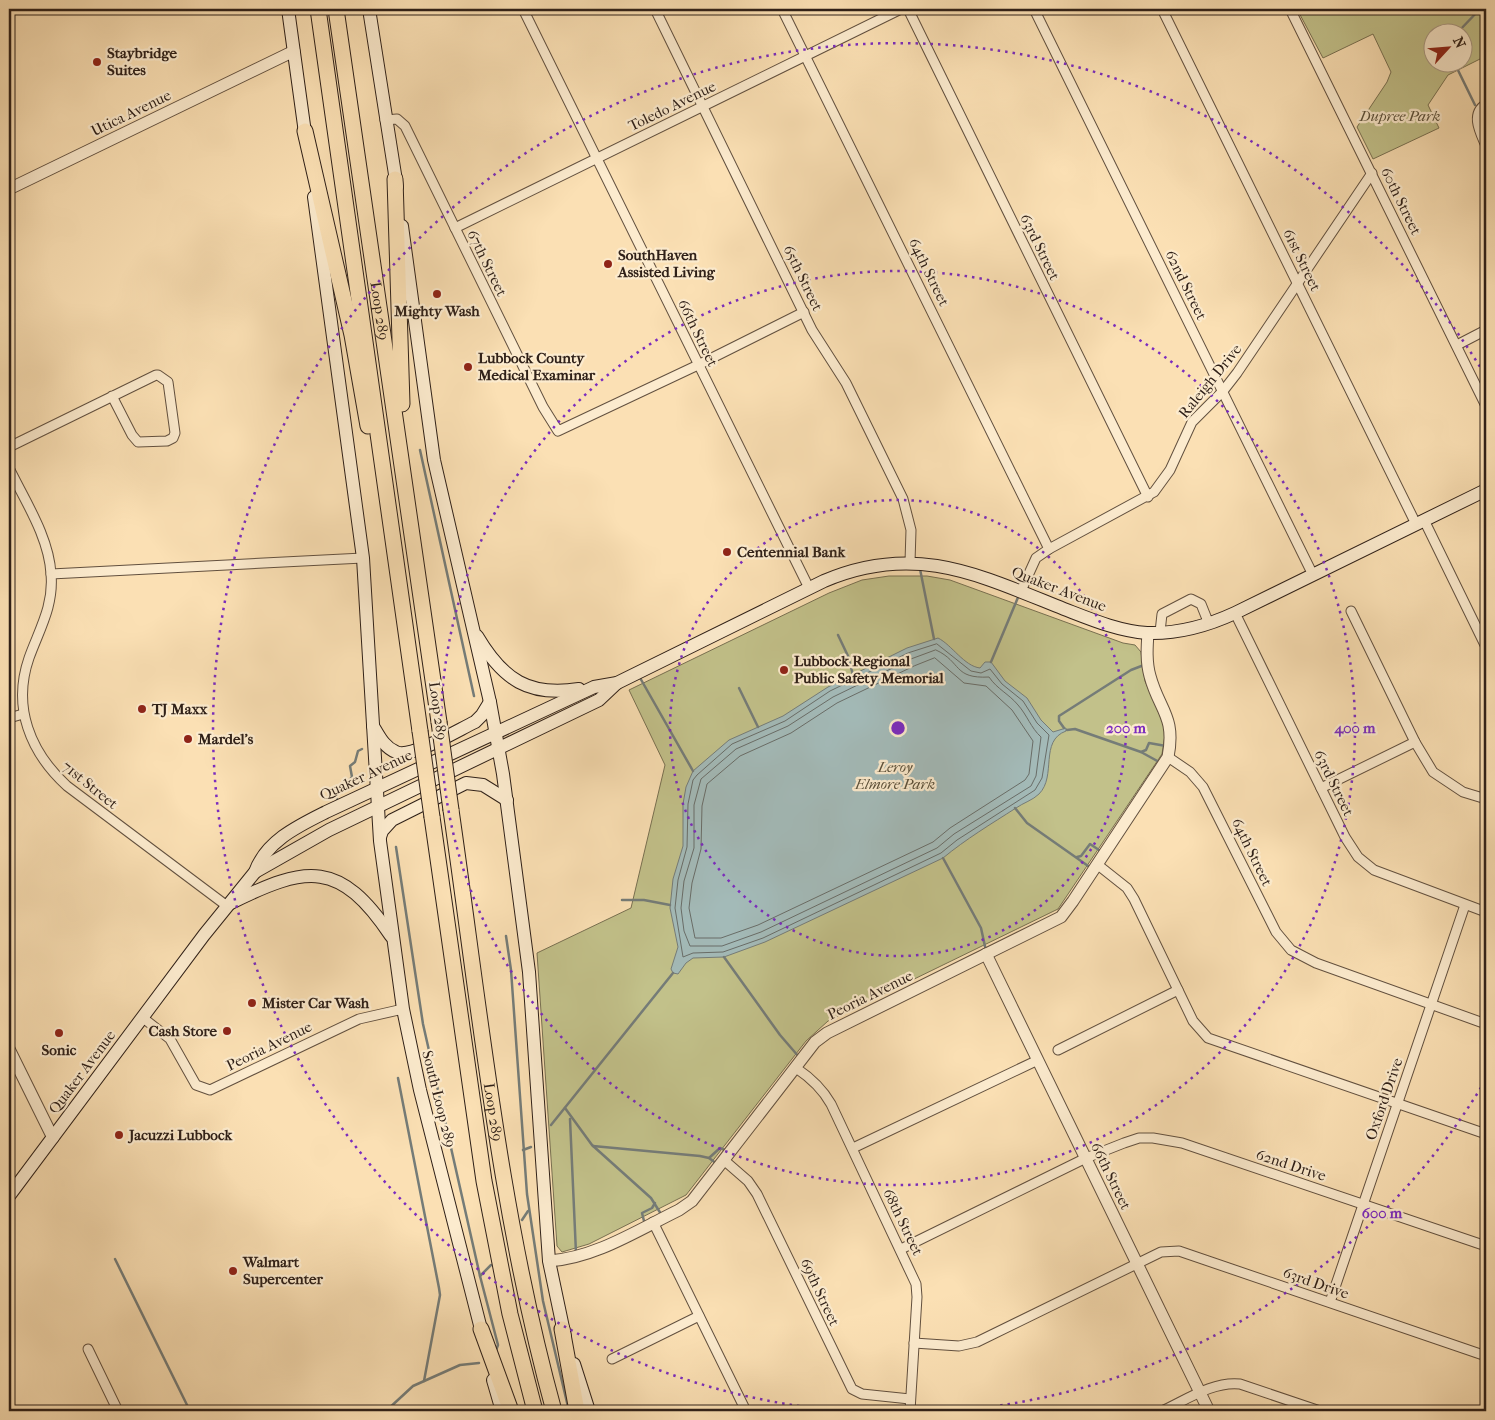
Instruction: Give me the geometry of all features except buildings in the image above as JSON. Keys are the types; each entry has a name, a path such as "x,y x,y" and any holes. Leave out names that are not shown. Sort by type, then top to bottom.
{"highway":[{"name":"Loop 289","path":"318,9 484,1181 510,1314 535,1411"},
{"name":"Loop 289","path":"336,9 403,463 510,1221 554,1411"},
{"path":"305,131 352,336 371,444 388,502"},
{"path":"396,180 403,463"},
{"path":"481,1329 511,1411"},
{"path":"562,1329 577,1411"}],"main road":[{"name":"South Loop 289","path":"288,9 363,558 371,724 380,841 403,1009 418,1082 502,1411"},
{"path":"372,10 434,460 490,702 507,800 529,972 549,1261 562,1329 588,1411"},
{"name":"Quaker Avenue","path":"9,1196 227,906 255,872 304,843 377,806 599,700 617,683 809,588 857,569 890,563 910,562 940,565 968,571 1114,627 1154,633 1174,632 1208,624 1235,613 1486,490"},
{"path":"472,627 494,662 504,673 525,686 544,691 558,692 594,686"},
{"name":"Quaker Avenue","path":"255,872 259,860 267,851 283,837 315,818 594,686 617,683"},
{"path":"371,724 385,745 394,752 410,753 475,722 490,702"},
{"path":"380,841 382,831 392,820 466,783 483,785 507,800"},
{"path":"227,906 266,886 295,876 324,877 341,883 358,894 374,911 393,940"}],"street":[{"name":"66th Street","path":"523,9 809,588"},
{"name":"65th Street","path":"655,9 804,312 846,384 903,499 911,530 910,562"},
{"name":"64th Street","path":"782,9 1049,549"},
{"name":"Toledo Avenue","path":"455,228 900,9"},
{"name":"63rd Street","path":"908,9 1148,497"},
{"name":"62nd Street","path":"1034,9 1313,575"},
{"name":"61st Street","path":"1162,9 1297,283 1486,647"},
{"name":"60th Street","path":"1290,9 1486,406"},
{"name":"Utica Avenue","path":"9,189 294,51"},
{"path":"1486,104 1480,110 1477,118 1480,134 1486,146"},
{"name":"67th Street","path":"386,120 398,120 405,126 543,407 558,431 698,365"},
{"name":"Raleigh Drive","path":"1021,592 1036,558 1049,549 1148,497 1154,492 1170,470 1192,422 1223,392 1372,173"},
{"path":"698,365 804,312"},
{"path":"1457,344 1486,330"},
{"path":"9,447 112,396 156,375 165,378 170,388 175,433 173,438 167,441 138,442 132,435 112,396"},
{"name":"71st Street","path":"9,468 42,537 52,574 50,605 24,680 23,714 39,754 62,782 227,906"},
{"path":"52,574 363,558"},
{"path":"1168,757 1171,734 1170,722 1148,666 1154,633 1162,614 1188,600 1200,603 1208,624"},
{"path":"1351,611 1415,742 1433,772 1463,792 1486,799"},
{"name":"63rd Street","path":"1235,613 1350,847 1374,870 1486,912"},
{"path":"9,718 23,714"},
{"path":"1321,788 1415,742"},
{"name":"64th Street","path":"1168,757 1190,772 1203,787 1271,924 1291,950 1316,963 1486,1024"},
{"name":"Peoria Avenue","path":"549,1261 567,1259 592,1252 692,1201 725,1161 815,1042 827,1032 1054,922 1073,901 1098,865 1168,757"},
{"path":"1098,865 1128,888 1193,1021 1208,1038 1486,1134"},
{"name":"Oxford Drive","path":"1330,1302 1465,905"},
{"name":"66th Street","path":"986,954 1209,1411"},
{"path":"1058,1050 1178,990"},
{"name":"Peoria Avenue","path":"143,1018 170,1039 196,1085 204,1090 216,1089 366,1016 403,1009"},
{"path":"9,1049 53,1138"},
{"path":"853,1148 1038,1060"},
{"name":"68th Street","path":"796,1068 812,1079 825,1093 853,1148 916,1284 910,1411"},
{"name":"62nd Drive","path":"901,1249 1086,1158 1139,1138 1172,1141 1363,1203 1486,1246"},
{"name":"69th Street","path":"725,1161 748,1182 757,1194 852,1390 862,1394 910,1399"},
{"path":"653,1222 743,1410"},
{"name":"63rd Drive","path":"914,1343 959,1346 977,1342 1162,1252 1178,1251 1486,1356"},
{"path":"612,1359 699,1316"},
{"path":"88,1349 118,1411"},
{"path":"1162,1411 1219,1384 1240,1384 1320,1411"}],"green space":[{"name":"Dupree Park","path":"1297,9 1486,9 1486,56 1472,63 1472,22 1422,22 1422,72 1454,72 1448,75 1428,105 1439,128 1373,159 1357,127 1387,82 1391,72 1373,34 1323,58"},
{"name":"Leroy Elmore Park","path":"889,576 927,576 950,580 1123,643 1135,645 1141,652 1145,681 1164,725 1165,735 1162,754 1058,909 828,1021 806,1041 686,1195 589,1244 562,1252 557,1246 537,953 631,908 665,765 629,690 829,593 862,580"}],"water":[{"path":"938,638 974,666 980,668 985,662 991,662 1005,681 1027,698 1041,720 1053,732 1066,728 1066,731 1058,736 1053,743 1050,751 1047,778 1039,794 961,844 943,858 765,942 724,957 693,958 686,963 678,974 673,973 671,969 678,947 670,908 673,879 683,846 683,804 686,787 693,771 729,740 783,716 828,687 907,648"}],"waterway":[{"path":"1468,22 1480,9"},
{"path":"1459,72 1475,105"},
{"path":"420,450 474,696"},
{"path":"920,569 934,639"},
{"path":"991,662 1019,595"},
{"path":"838,635 848,656 853,675"},
{"path":"1064,728 1059,721 1059,716 1131,670 1144,665"},
{"path":"639,676 693,771"},
{"path":"739,688 758,727"},
{"path":"1067,730 1075,729 1141,752 1161,763"},
{"path":"1141,752 1146,750 1149,743 1166,746"},
{"path":"337,799 336,795 352,777 350,766 355,762 358,751 362,749"},
{"path":"1015,808 1027,823 1091,868"},
{"path":"1077,857 1081,856 1090,844 1102,852"},
{"path":"396,847 423,1024 480,1276"},
{"path":"943,858 981,928 986,951"},
{"path":"622,900 644,900 670,905"},
{"path":"506,936 511,970 527,1194 543,1301 569,1411"},
{"path":"724,957 780,1035 799,1057"},
{"path":"551,1125 673,973"},
{"path":"398,1078 440,1295 424,1381"},
{"path":"565,1108 592,1145 651,1198 661,1214"},
{"path":"570,1119 576,1253"},
{"path":"593,1146 700,1156 709,1158 717,1164"},
{"path":"523,1150 531,1147"},
{"path":"709,1158 720,1148 727,1151"},
{"path":"645,1225 642,1213 652,1208 655,1203"},
{"path":"522,1220 528,1211"},
{"path":"115,1259 190,1411"},
{"path":"491,1265 480,1276 498,1345 495,1353"},
{"path":"386,1411 413,1386 460,1365 479,1363"}],"place":[{"name":"Staybridge Suites","path":"97,62"},
{"name":"SouthHaven Assisted Living","path":"608,264"},
{"name":"Mighty Wash","path":"437,294"},
{"name":"Lubbock County Medical Examinar","path":"468,367"},
{"name":"Centennial Bank","path":"727,552"},
{"name":"Lubbock Regional Public Safety Memorial","path":"784,670"},
{"name":"TJ Maxx","path":"142,709"},
{"name":"Mardel's","path":"188,739"},
{"name":"Mister Car Wash","path":"252,1003"},
{"name":"Cash Store","path":"227,1031"},
{"name":"Sonic","path":"59,1033"},
{"name":"Jacuzzi Lubbock","path":"119,1135"},
{"name":"Walmart Supercenter","path":"233,1271"}]}
